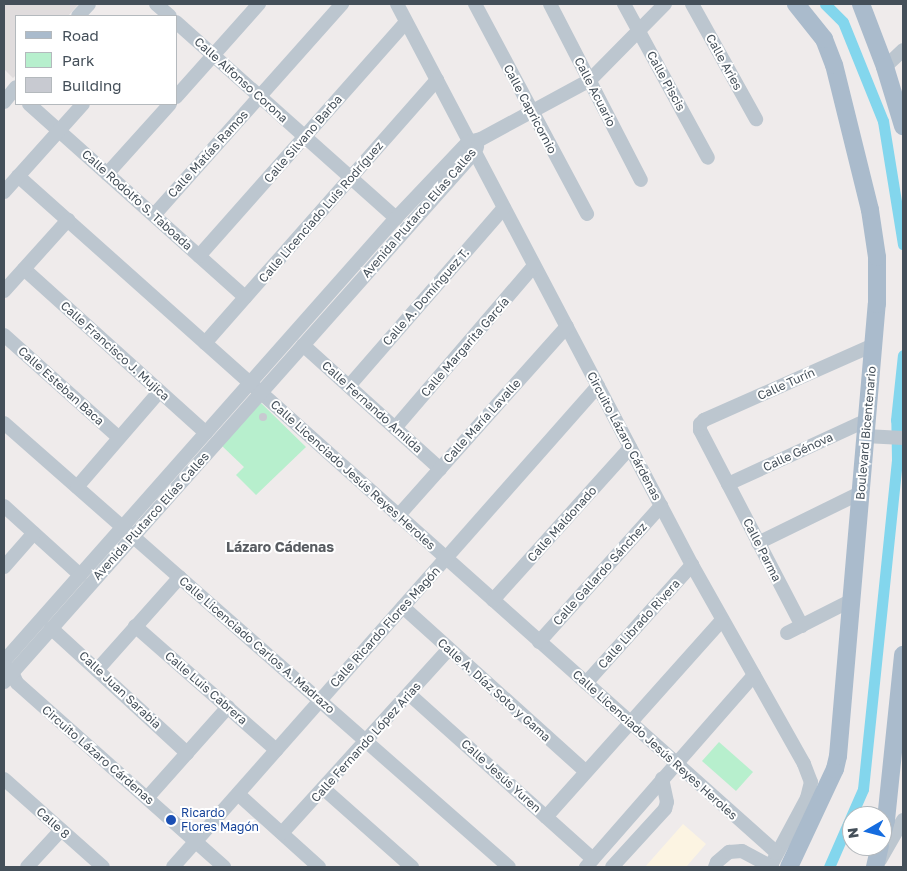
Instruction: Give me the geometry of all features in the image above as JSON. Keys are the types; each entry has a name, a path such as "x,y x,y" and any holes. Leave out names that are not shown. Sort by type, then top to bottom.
{"main road":[{"name":"Boulevard Bicentenario","path":"789,867 836,769 877,304 877,257 870,210 834,65 824,39 796,4"},
{"path":"861,4 902,118"},
{"path":"888,806 899,730 903,655"}],"street":[{"path":"79,15 89,4"},
{"path":"178,95 259,4"},
{"name":"Calle Matías Ramos","path":"154,215 342,4"},
{"name":"Circuito Lázaro Cárdenas","path":"397,4 474,145 534,266 692,565 804,764 811,782 807,798 771,867"},
{"name":"Calle Capricornio","path":"475,4 586,214"},
{"name":"Calle Acuario","path":"550,4 641,180"},
{"name":"Calle Piscis","path":"624,4 708,158"},
{"path":"474,145 590,80 664,4"},
{"name":"Calle Aries","path":"692,4 756,120"},
{"name":"Calle Silvano Barba","path":"200,256 406,22"},
{"name":"Calle Alfonso Corona","path":"178,24 396,218"},
{"path":"885,67 903,50"},
{"name":"Calle Licenciado Luis Rodríguez","path":"205,343 437,80"},
{"path":"4,102 13,88"},
{"name":"Calle Rodolfo S. Taboada","path":"30,105 245,297"},
{"path":"4,192 82,105"},
{"path":"108,174 169,105"},
{"name":"Avenida Plutarco Elías Calles","path":"7,675 51,628 206,433 250,383 396,218 474,145"},
{"name":"Avenida Plutarco Elías Calles","path":"7,675 80,575 128,532 261,393 474,145"},
{"name":"Calle Licenciado Jesús Reyes Heroles","path":"18,176 777,853"},
{"name":"Calle A. Domínguez T.","path":"349,386 504,208"},
{"path":"4,291 68,220"},
{"name":"Calle Margarita García","path":"395,428 534,266"},
{"name":"Calle Francisco J. Mujica","path":"24,269 206,433"},
{"name":"Calle María Lavalle","path":"398,516 567,326"},
{"name":"Calle Esteban Baca","path":"4,335 118,438"},
{"name":"Calle Fernando Amilda","path":"303,345 440,469"},
{"name":"Calle Turín","path":"700,424 704,420 873,345"},
{"name":"Calle Ricardo Flores Magón","path":"173,867 598,386"},
{"path":"77,487 159,392"},
{"name":"Calle Licenciado Carlos A. Madrazo","path":"4,423 507,866"},
{"name":"Calle Parma","path":"700,424 700,430 802,626"},
{"path":"866,428 903,438"},
{"name":"Calle Génova","path":"728,484 866,428"},
{"name":"Calle Maldonado","path":"493,600 630,448"},
{"path":"758,543 860,494"},
{"path":"4,506 80,575"},
{"name":"Calle Gallardo Sánchez","path":"539,642 661,506"},
{"path":"4,567 34,533"},
{"name":"Calle Librado Rivera","path":"586,683 692,565"},
{"path":"98,669 180,578"},
{"path":"787,634 850,601"},
{"name":"Calle A. Díaz Soto y Gama","path":"402,607 586,772"},
{"path":"546,817 722,620"},
{"name":"Calle Luis Cabrera","path":"135,626 276,750"},
{"name":"Calle Juan Sarabia","path":"51,628 98,669 187,753"},
{"name":"Calle Fernando López Arias","path":"282,833 367,742 448,649"},
{"path":"590,863 754,674"},
{"name":"Circuito Lázaro Cárdenas","path":"7,675 224,867"},
{"name":"Calle Jesús Yuren","path":"409,694 546,817 590,863"},
{"path":"147,798 228,707"},
{"name":"Calle 8","path":"4,779 103,867"},
{"path":"612,867 665,809 667,802 662,779"},
{"path":"324,789 412,867"},
{"path":"238,794 319,867"},
{"path":"875,867 903,820"},
{"path":"29,867 61,830"},
{"path":"715,867 717,862 729,852 742,851 771,867"}],"shaded area":[{"path":"4,4 79,4 69,15 15,15 15,76 13,78 4,69"},
{"path":"683,824 706,844 686,867 645,867"}],"green space":[{"path":"261,403 306,447 256,495 236,475 244,467 221,445"},
{"path":"719,742 753,772 736,791 702,761"}],"building":[{"path":"263,413 267,417 263,421 259,417"}],"waterway":[{"path":"825,4 843,22 883,121 903,244"},
{"path":"829,867 863,789 897,459 896,420 903,355"}],"place":[{"name":"Ricardo Flores Magón","path":"171,820"}],"district":[{"name":"Lázaro Cádenas","path":"280,547"}]}
